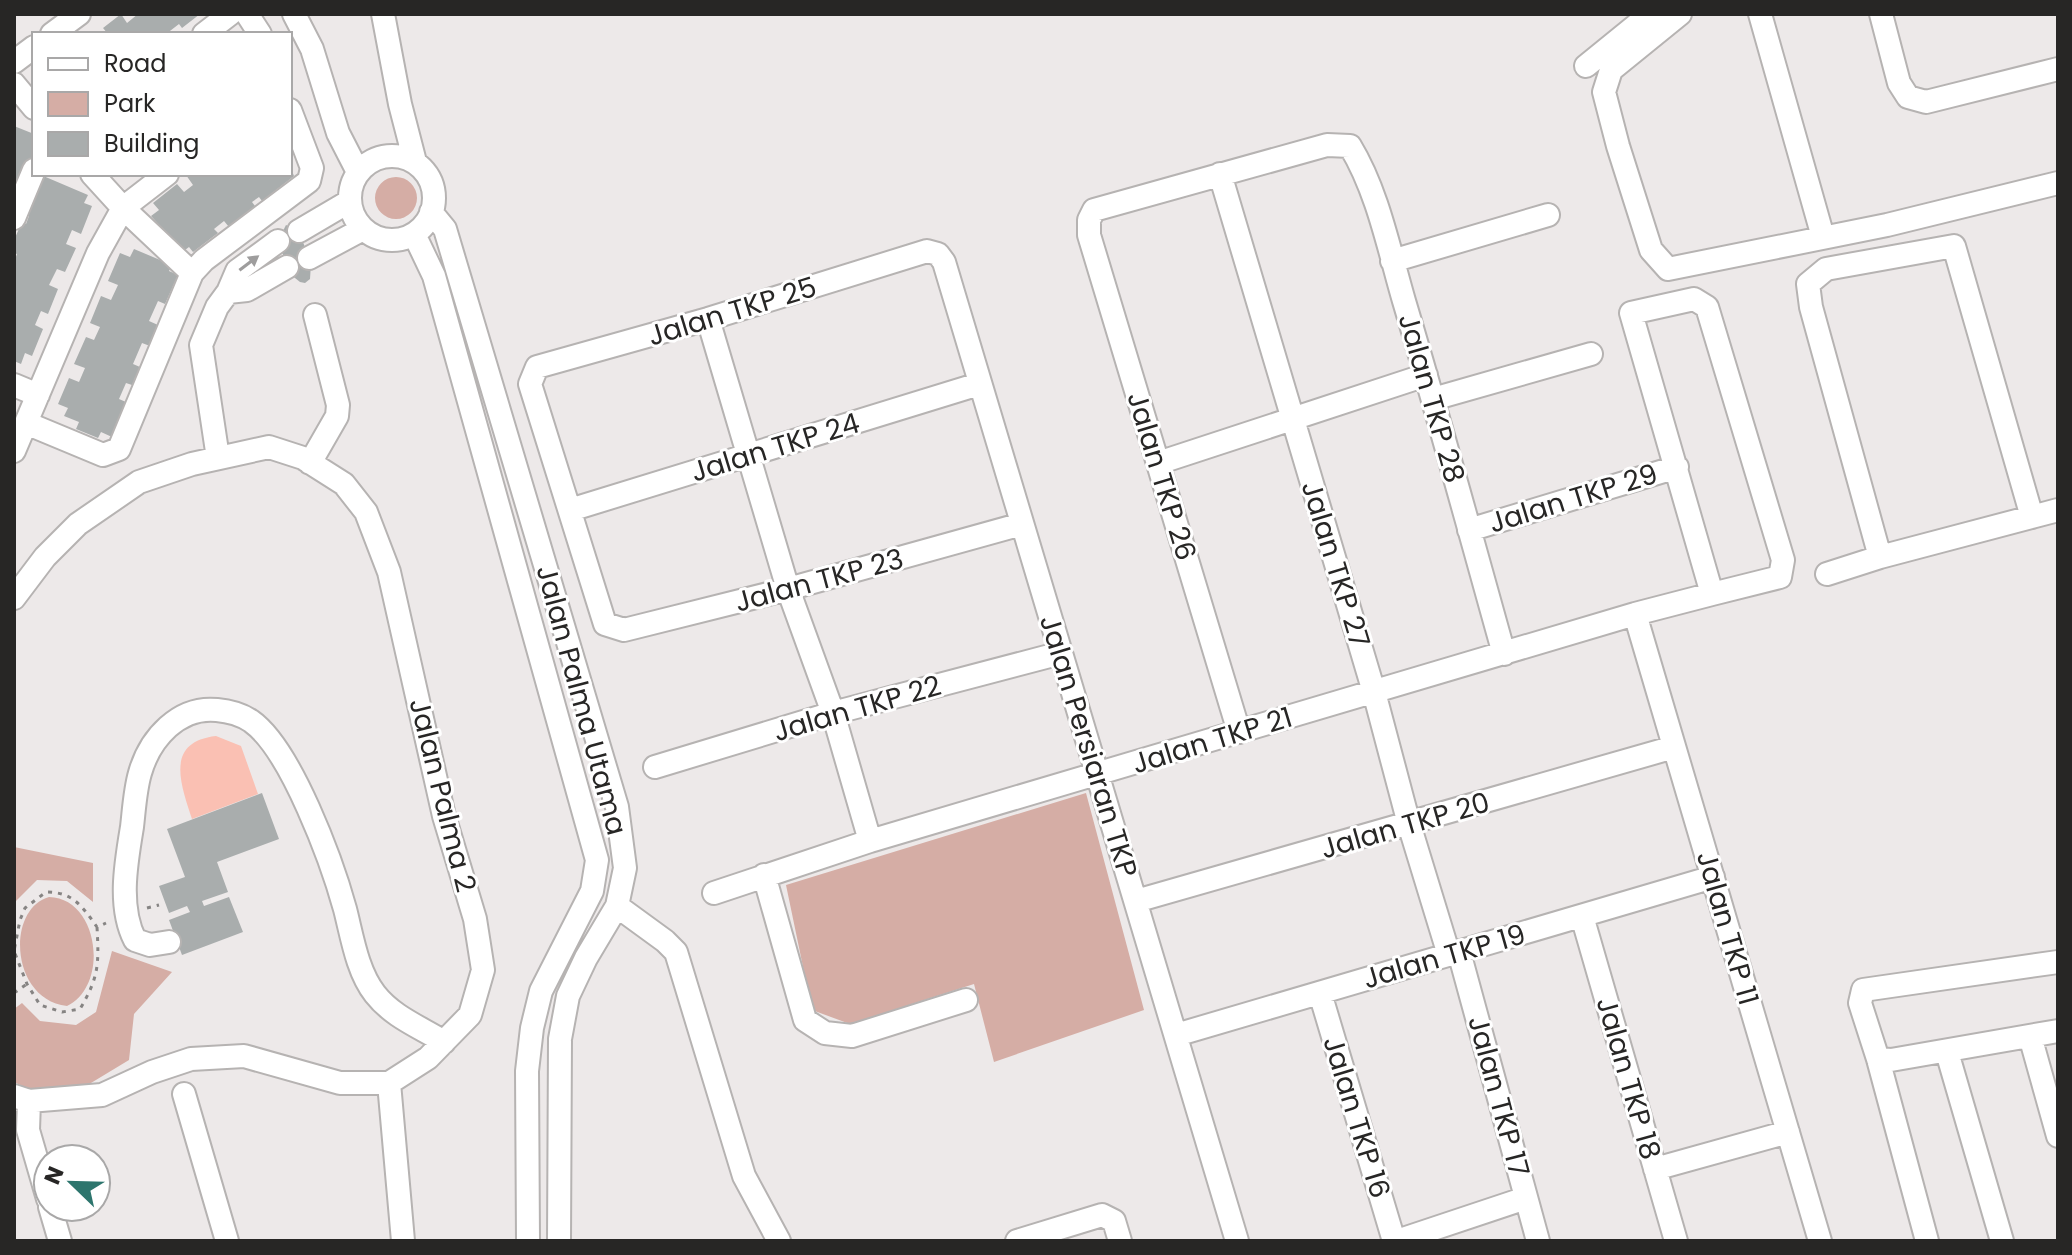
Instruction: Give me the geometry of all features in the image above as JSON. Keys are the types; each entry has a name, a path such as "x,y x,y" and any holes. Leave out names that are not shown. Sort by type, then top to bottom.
{"street":[{"path":"55,32 79,14"},
{"path":"207,32 230,14"},
{"path":"247,14 259,32"},
{"path":"294,14 312,49 338,133 358,172"},
{"path":"383,14 400,104 415,162"},
{"path":"1586,66 1650,14"},
{"path":"1680,14 1611,70 1604,92 1651,250 1668,269 1887,225 2058,183"},
{"path":"1760,14 1823,237"},
{"path":"1881,14 1899,83 1908,97 1926,102 2058,69"},
{"path":"14,62 32,48"},
{"path":"14,84 32,106"},
{"path":"26,423 103,455 119,449 192,273 204,260 309,181 312,168 292,115"},
{"name":"Jalan TKP 28","path":"1220,174 1327,145 1350,146 1363,168 1392,261 1504,654"},
{"path":"391,155 415,162 432,184 434,198 425,224 402,239 374,237 363,229 350,201 353,181 358,172 367,164 391,155"},
{"name":"Jalan TKP 26","path":"1220,174 1094,210 1089,220 1089,235 1239,732"},
{"name":"Jalan TKP 27","path":"1220,174 1374,692 1409,824 1454,953"},
{"path":"14,218 32,175"},
{"path":"94,176 192,273"},
{"path":"14,451 98,253 123,208 164,176"},
{"path":"218,458 201,345 217,307 237,271 288,236 350,201"},
{"name":"Jalan Palma Utama","path":"431,212 445,229 617,807 625,868 617,906 568,996 560,1039 559,1241"},
{"path":"1392,261 1548,215"},
{"path":"309,258 363,229"},
{"path":"414,234 434,276 597,860 592,891 541,991 532,1028 527,1071 528,1241"},
{"path":"1880,557 1811,307 1808,284 1826,269 1954,246 2032,517"},
{"name":"Jalan TKP 25","path":"570,510 530,384 537,367 708,319 927,251 938,254"},
{"name":"Jalan Persiaran TKP","path":"938,254 944,262 1237,1241"},
{"path":"228,292 247,290 287,267"},
{"name":"Jalan TKP 21","path":"714,893 870,841 1635,614 1780,577 1783,560 1707,307 1694,299 1631,313 1677,467"},
{"path":"310,463 337,416 338,405 315,315"},
{"path":"708,319 788,589 833,713 870,841"},
{"path":"1433,399 1591,354"},
{"path":"1158,463 1426,375"},
{"name":"Jalan TKP 24","path":"570,510 979,384"},
{"path":"14,385 38,395"},
{"name":"Jalan Palma 2","path":"14,598 45,557 78,524 139,482 192,464 269,447 310,463 344,484 366,512 389,572 444,816 475,919 483,970 470,1015 428,1058 389,1083"},
{"path":"1677,467 1712,594"},
{"name":"Jalan TKP 29","path":"1469,530 1677,467"},
{"name":"Jalan TKP 23","path":"570,510 605,624 624,630 788,589 1022,524"},
{"path":"1827,574 2058,510"},
{"name":"Jalan TKP 11","path":"1635,614 1820,1241"},
{"name":"Jalan TKP 22","path":"655,767 833,713 1061,653"},
{"path":"169,942 150,945 135,940 129,927 125,873 140,772 153,745 171,722 205,709 226,711 248,719 267,733 288,770 334,870 360,965 373,992 392,1012 444,1042"},
{"name":"Jalan TKP 20","path":"1136,901 1674,747"},
{"path":"764,875 805,1020 825,1033 852,1036 966,1000"},
{"name":"Jalan TKP 19","path":"1176,1035 1713,877"},
{"path":"617,906 676,952 744,1176 779,1241"},
{"name":"Jalan TKP 18","path":"1582,916 1676,1241"},
{"name":"Jalan TKP 17","path":"1454,953 1538,1241"},
{"path":"1927,1241 1860,1003 1863,990 2058,962"},
{"name":"Jalan TKP 16","path":"1320,993 1396,1241"},
{"path":"1878,1059 1947,1052 2058,1031"},
{"path":"2030,1036 2058,1136"},
{"path":"1947,1052 2002,1241"},
{"path":"32,1144 22,1098 102,1095 152,1072 191,1059 244,1056 340,1083 389,1083 403,1241"},
{"path":"184,1094 227,1241"},
{"path":"1655,1169 1788,1132"},
{"path":"1396,1241 1526,1198"},
{"path":"1017,1241 1102,1215 1114,1221 1120,1241"}],"path":[{"path":"46,892 65,894 82,905 97,927 95,984 80,1009 62,1012 40,1005 27,984 14,951 20,920 33,900 46,892"},
{"path":"97,927 159,905"},
{"path":"14,993 27,984"}],"green space":[{"path":"396,177 411,183 417,198 411,213 396,219 381,213 375,198 381,183"},
{"path":"1086,793 1144,1010 994,1062 974,984 850,1024 812,1010 786,885"},
{"path":"14,847 93,863 93,902 67,881 37,880 14,903"},
{"path":"49,897 66,901 79,912 88,926 93,944 89,980 81,995 67,1006 48,1000 34,988 25,972 20,953 26,918 35,905"},
{"path":"112,951 172,972 134,1014 129,1060 86,1086 33,1091 14,1082 14,1009 22,1003 40,1021 76,1025 96,1012"}],"shaded area":[{"path":"216,736 241,746 258,794 192,819 181,779 183,756 189,747 200,740"}],"building":[{"path":"121,14 127,23 138,14 200,14 182,28 179,24 169,32 106,32 103,28"},
{"path":"14,126 32,133 32,166 14,207"},
{"path":"292,171 294,176 262,201 259,197 252,202 255,206 229,227 224,221 214,229 218,233 193,252 189,247 181,253 156,228 160,226 151,216 159,210 153,203 177,184 184,192 193,185 187,176 292,176"},
{"path":"41,176 88,195 84,203 92,206 81,234 72,230 66,244 76,248 65,272 57,269 49,285 58,289 48,314 41,311 35,325 43,329 32,356 25,353 21,364 14,361 14,262 17,254 14,253 14,240 22,222 26,224 29,216 24,214"},
{"path":"286,225 299,231 311,264 310,279 305,283 290,274 278,241"},
{"path":"134,249 172,265 169,271 178,275 165,304 158,301 149,321 158,325 150,346 142,343 133,364 140,367 132,385 126,383 119,399 126,402 112,437 101,432 98,438 76,429 79,422 64,416 68,408 58,404 69,378 79,382 85,368 74,364 86,337 94,340 100,327 90,323 101,296 111,300 118,285 108,281 120,253 130,257"},
{"path":"262,793 279,839 217,862 228,892 202,901 204,906 229,897 243,932 182,955 169,920 190,912 187,906 169,913 159,886 185,877 167,829"}]}
